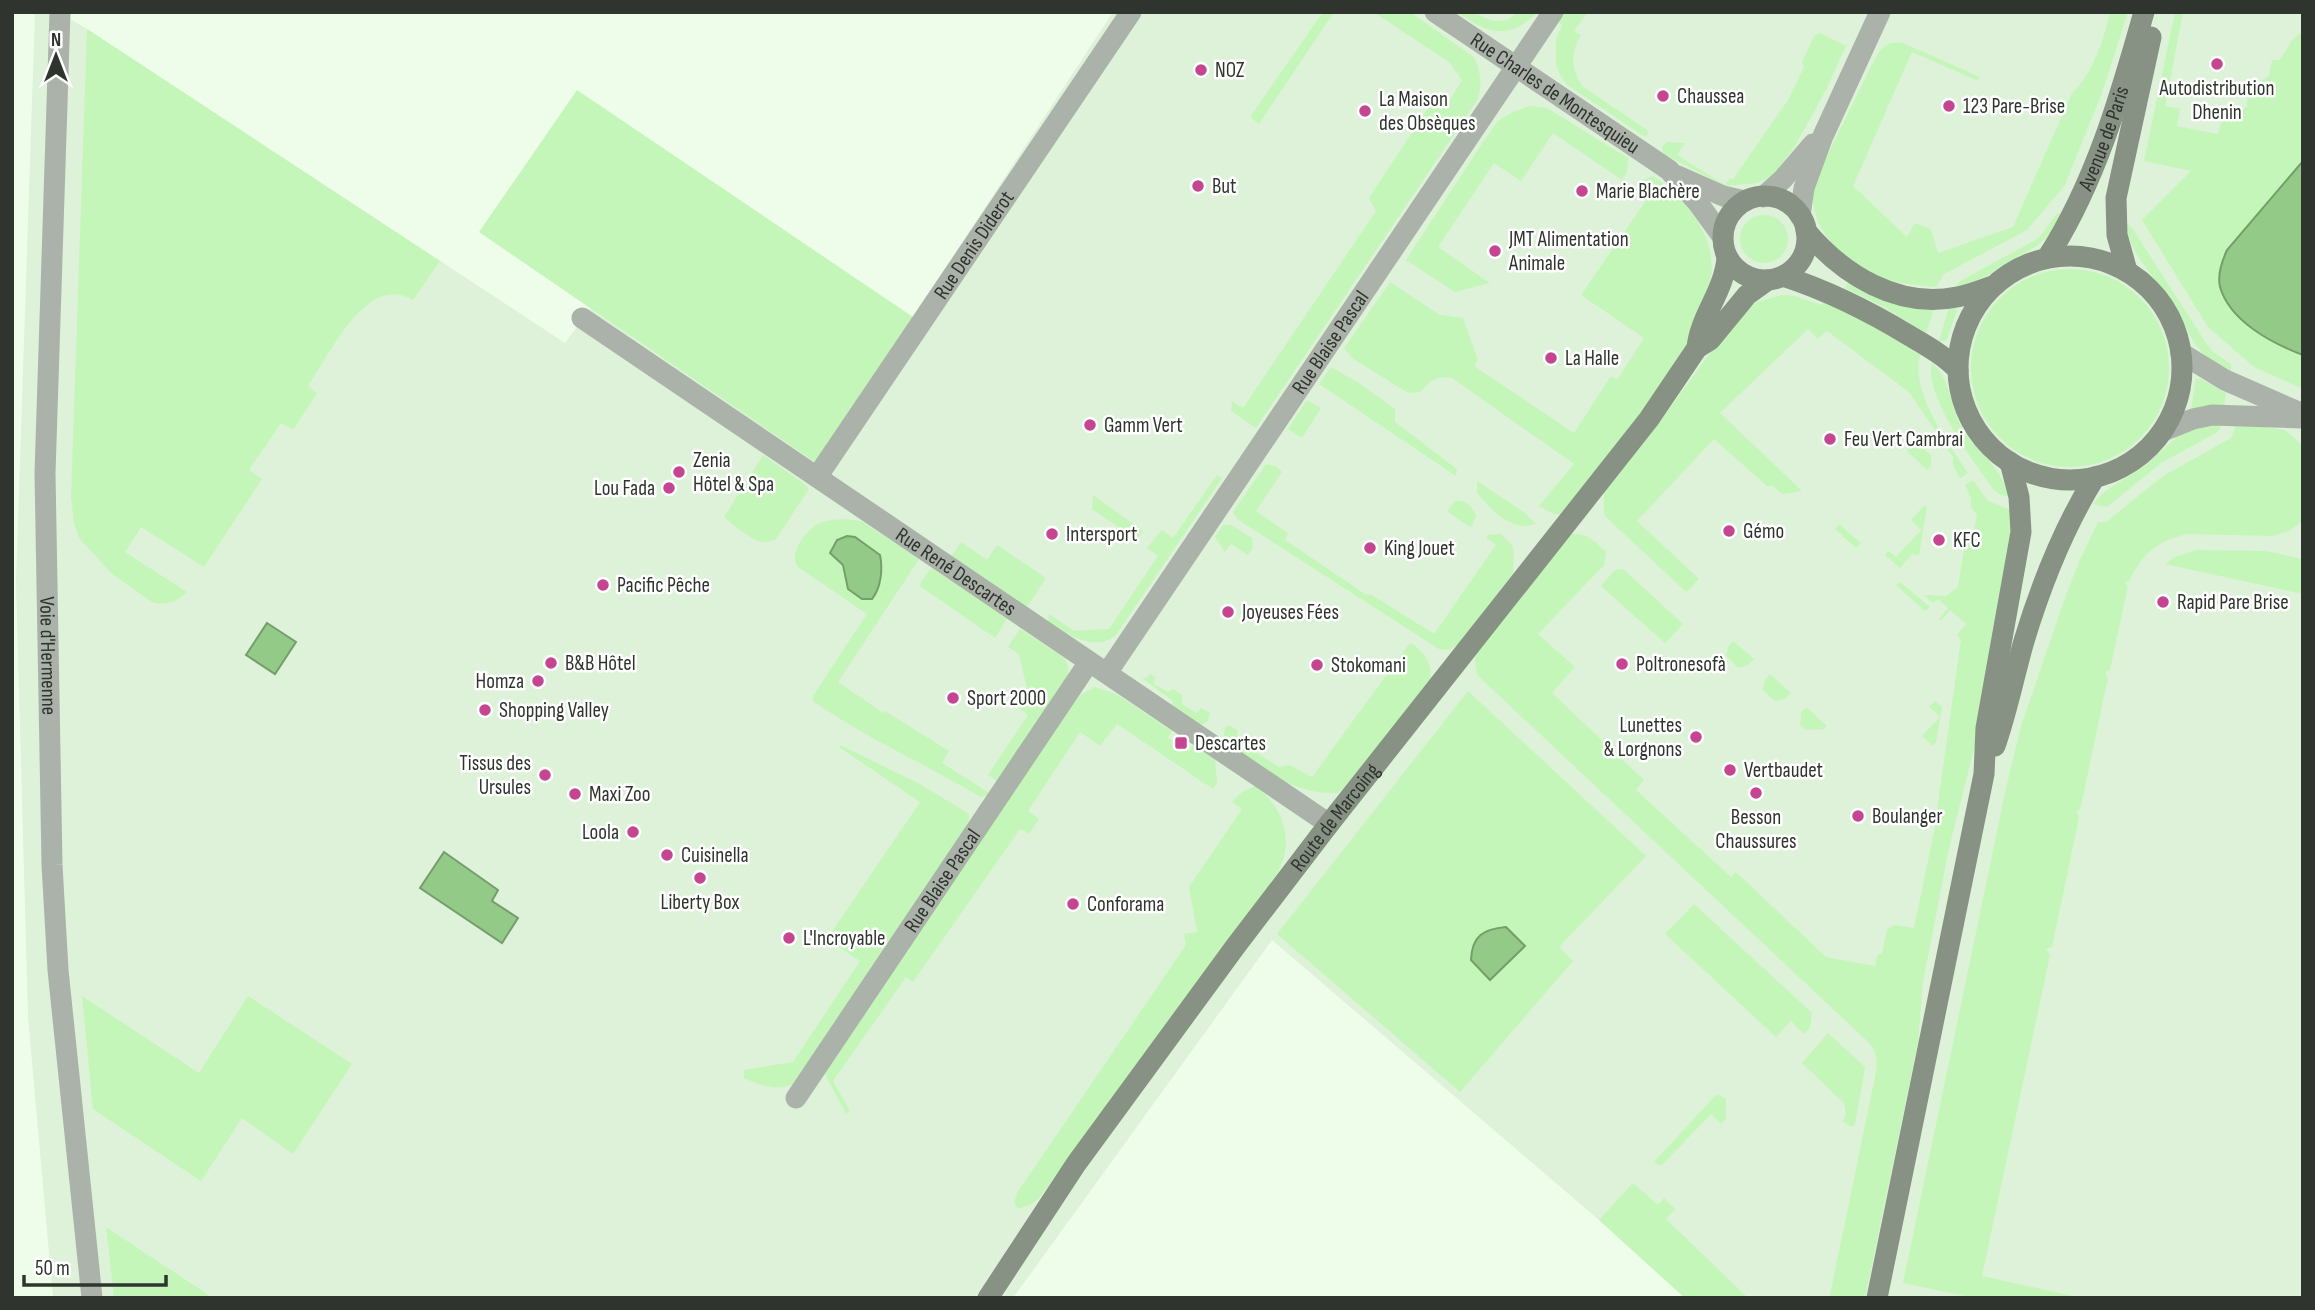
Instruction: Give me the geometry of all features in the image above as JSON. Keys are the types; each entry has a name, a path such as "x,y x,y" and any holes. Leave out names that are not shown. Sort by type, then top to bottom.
{"main road":[{"name":"Avenue de Paris","path":"2047,258 2070,221 2095,161 2125,79 2144,12"},
{"name":"Avenue de Paris","path":"2127,271 2117,235 2116,198 2156,12"},
{"path":"1958,370 1927,346 1857,304 1817,287 1744,275 1727,258 1723,236 1729,216 1754,199 1784,201 1844,269 1868,284 1895,294 1949,298 1993,286"},
{"path":"1775,278 1799,262 1807,242 1803,224"},
{"path":"2064,256 2096,259 2127,271 2139,279 2159,300 2174,325 2181,353 2181,385 2174,409 2163,431 2133,460 2095,477 2059,479 2034,473 2010,462 1978,432 1961,392 1958,370 1960,347 1978,304 1993,286 2018,268 2047,258 2064,256"},
{"name":"Route de Marcoing","path":"988,1298 1041,1215 1128,1091 1329,824 1637,434 1697,348 1700,334 1722,286 1727,258"},
{"name":"Route de Marcoing","path":"1697,348 1710,340 1747,295 1775,278"},
{"path":"1877,1298 1984,774 1986,728 2021,532 2019,497 2010,462"},
{"path":"1984,774 1997,740 2038,600 2062,541 2095,477"}],"street":[{"name":"Voie d'Hermenne","path":"60,12 45,473 52,864 58,970 92,1298"},
{"name":"Rue Denis Diderot","path":"817,477 1131,12"},
{"name":"Rue Charles de Montesquieu","path":"1435,12 1676,175 1723,196 1754,199"},
{"name":"Rue Blaise Pascal","path":"796,1098 1553,12"},
{"path":"1803,224 1804,188 1823,136 1880,12"},
{"path":"1754,199 1783,179 1823,136"},
{"name":"Rue Charles de Montesquieu","path":"1676,175 1723,236"},
{"name":"Rue René Descartes","path":"582,318 1329,824"},
{"path":"2181,353 2225,380 2303,416"},
{"path":"2163,431 2206,416 2303,416"}],"shaded area":[{"path":"35,12 59,12 87,29 565,343 591,308 815,461 1113,12 2303,12 2303,1298 1685,1298 1599,1220 1272,940 1013,1298 53,1298 28,1017 16,581"},
{"path":"1323,12 1334,12 1259,124 1250,117"},
{"path":"1410,12 1474,57 1480,77 1478,99 1256,428 1231,411 1232,401 1243,408 1376,211 1369,198 1436,96 1447,105 1462,80 1449,62 1375,13"},
{"path":"1457,12 1471,12 1493,21 1507,20 1519,12 1538,12 1516,28 1497,31 1478,25"},
{"path":"1564,12 1588,12 1574,31 1581,35 1573,61 1582,86 1647,130 1645,137 1566,84 1556,63 1556,40 1562,25 1557,21"},
{"path":"2110,12 2128,12 2102,93 2065,185 2027,230 1944,274 1936,287 1876,277 1857,267 1829,240 1816,217 1813,205 1814,186 1871,66 1885,46 1894,42 1903,43 1980,77 1978,81 1912,52 1853,186 1907,237 1915,223 1931,229 1938,253 2013,227 2072,93 2085,77 2096,56"},
{"path":"2175,12 2183,12 2165,106 2180,109 2177,126 2218,134 2222,119 2233,117 2247,106 2248,90 2269,76 2272,60 2280,60 2292,40 2303,31 2303,389 2254,367 2208,327 2142,220 2191,171 2144,161"},
{"path":"87,29 440,261 413,300 396,294 380,297 365,306 352,320 308,386 317,393 293,430 281,423 249,470 262,479 204,567 141,527 125,552 187,592 175,601 167,603 152,602 112,574 79,538 74,523 71,497"},
{"path":"1820,33 1846,46 1827,88 1795,146 1775,173 1757,183 1725,186 1664,154 1662,147 1667,142 1685,143 1677,155 1725,185 1730,178 1733,179 1788,100 1804,67 1802,62 1814,36"},
{"path":"577,90 913,317 815,462 479,232"},
{"path":"1529,106 1547,108 1628,158 1627,171 1622,180 1553,133 1521,181 1494,163 1438,247 1490,283 1455,292 1406,260 1498,121"},
{"path":"2303,161 2303,355 2265,337 2242,320 2225,299 2219,277 2227,250"},
{"path":"1654,176 1689,210 1706,237 1712,268 1710,285 1687,345 1646,407 1561,514 1554,514 1539,506 1574,464 1452,378 1438,378 1420,392 1408,393 1352,358 1344,348 1390,282 1440,315 1463,318 1478,360 1474,366 1574,433 1611,376 1617,380 1644,338 1581,295 1647,199 1636,190 1644,179"},
{"path":"2062,213 2044,240 1982,279 1955,287 1960,281 2034,241 2056,214"},
{"path":"1764,215 1773,216 1781,222 1787,230 1787,248 1781,256 1773,262 1764,263 1755,262 1747,256 1741,248 1740,239 1741,230 1747,222 1755,216"},
{"path":"2126,223 2132,228 2206,343 2213,352 2231,364 2231,371 2210,360 2196,345 2168,296 2133,247"},
{"path":"2070,269 2108,276 2140,298 2162,330 2169,368 2162,406 2140,438 2108,460 2070,467 2032,460 2000,438 1978,406 1971,368 1978,330 2000,298 2032,276"},
{"path":"1849,281 1934,308 1926,334 1886,308 1845,288"},
{"path":"1782,295 1795,296 1822,305 1824,302 1876,327 1920,355 1920,385 1926,401 1941,432 1968,473 1960,478 1953,466 1953,457 1909,392 1827,331 1818,339 1808,329 1720,413 1802,491 1782,494 1771,485 1768,487 1714,439 1637,521 1699,579 1686,592 1604,515 1604,491 1661,420 1733,322 1757,302"},
{"path":"1956,306 1957,311 1946,341 1939,341 1949,307"},
{"path":"1932,363 1947,385 1965,434 1997,470 2010,497 1994,490 1952,428 1936,393"},
{"path":"1331,367 1395,409 1395,422 1454,467 1457,470 1456,476 1319,384"},
{"path":"2196,379 2201,379 2226,393 2224,407 2191,409"},
{"path":"1307,400 1321,408 1302,438 1288,429"},
{"path":"2222,422 2216,433 2161,463 2107,507 2093,504 2104,492 2146,465 2181,433 2196,426"},
{"path":"2237,423 2285,430 2303,446 2303,521 2289,531 2272,536 2188,534 2168,540 2145,556 2129,581 2125,582 2128,586 2110,670 2105,672 2108,678 2080,810 2076,811 2079,817 2052,947 2046,949 2050,955 1982,1276 2081,1298 1974,1298 1903,1283 2006,788 2021,726 2066,595 2098,522 2106,522 2163,476 2231,438"},
{"path":"1921,446 1931,455 1931,466 1927,470 1907,451 1910,447"},
{"path":"763,455 809,489 776,539 769,542 748,536 724,517"},
{"path":"1266,464 1277,467 1282,472 1256,511 1288,533 1285,540 1365,594 1372,595 1434,634 1496,545 1486,538 1488,535 1501,534 1512,545 1513,573 1458,645 1448,650 1439,649 1237,519 1233,512"},
{"path":"1217,475 1222,478 1116,635 1108,640 1090,642 1073,636 1048,621 1049,614 1074,631 1109,629 1158,556 1147,548 1162,530 1173,538"},
{"path":"1973,480 1988,501 2013,511 2014,520 1985,695 1949,848 1923,982 1918,1042 1865,1298 1827,1298 1830,1295 1875,1077 1877,1062 1873,1049 1477,675 1475,660 1478,650 1570,534 1581,534 1594,541 1606,552 1604,565 1538,634 1575,667 1552,693 1644,780 1636,790 1731,877 1736,872 1826,957 1875,966 1878,954 1882,954 1887,930 1894,925 1914,928 1934,832 1961,639 1957,635 1966,624 1950,610 1941,621 1939,619 1948,608 1938,599 1933,603 1924,595 1946,596 1958,587 1966,537 1974,531 1977,515 1971,507 1971,498 1965,485"},
{"path":"1477,481 1525,513 1536,524 1518,525 1502,518 1477,492"},
{"path":"1093,495 1143,531 1137,540 1092,509"},
{"path":"1455,501 1465,502 1473,510 1476,516 1471,528 1447,511"},
{"path":"1927,506 1919,555 1912,554 1900,568 1885,555 1888,551 1896,557 1921,530 1911,520"},
{"path":"843,519 861,521 919,559 838,682 883,713 885,711 949,751 942,763 991,794 981,797 854,727 813,701 813,696 867,614 798,567 795,556 802,539 816,525"},
{"path":"1839,524 1861,543 1856,548 1835,529"},
{"path":"1223,525 1231,525 1252,538 1253,547 1248,555 1231,544 1225,552 1215,537"},
{"path":"847,536 855,537 880,555 880,578 872,599 862,599 848,589 843,565 830,553 837,540"},
{"path":"961,542 987,560 997,545 1046,578 1028,606 1023,606 951,557"},
{"path":"2196,550 2265,551 2303,559 2303,594 2165,564 2175,557"},
{"path":"931,568 1007,618 995,638 920,586"},
{"path":"1623,569 1683,624 1665,643 1601,586 1615,570"},
{"path":"1900,582 1930,607 1925,611 1896,585"},
{"path":"267,623 296,642 275,674 246,655"},
{"path":"1020,629 1063,657 1068,673 1067,679 999,782 988,775 1028,715 1016,706 1030,702 1019,654 1008,647"},
{"path":"1733,641 1754,659 1748,665 1738,668 1726,656"},
{"path":"1409,644 1418,648 1428,661 1429,683 1351,781 1338,793 1306,790 1292,785 1227,742 1224,736 1228,725 1237,730 1238,741 1279,767 1290,765 1312,777"},
{"path":"1150,674 1155,677 1154,684 1168,692 1173,689 1182,695 1182,704 1197,713 1201,708 1210,713 1208,721 1200,725 1172,705 1173,701 1142,678 1147,678"},
{"path":"1770,674 1791,693 1785,699 1775,701 1763,690 1765,680"},
{"path":"1095,687 1116,694 1172,731 1168,738 1189,751 1193,745 1215,759 1217,782 1213,789 1117,724 1100,746 1080,732 1028,811 1039,819 1029,834 1020,829 913,982 906,977 833,1081 850,1111 846,1114 824,1072 1074,703 1080,695"},
{"path":"1468,691 1646,856 1559,947 1573,961 1460,1092 1277,934"},
{"path":"1935,701 1942,707 1936,742 1933,746 1922,736 1940,717 1929,707"},
{"path":"1806,707 1827,726 1824,729 1806,730 1800,725 1801,713"},
{"path":"840,745 920,784 969,814 968,827 795,1083 770,1087 744,1078 744,1070 793,1062 860,961 827,939 920,802 839,747"},
{"path":"1255,786 1273,804 1284,826 1285,850 1277,874 1040,1197 1032,1204 1018,1209 1014,1202 1017,1193 1186,945 1184,934 1197,932 1189,887 1242,809 1232,802 1242,792"},
{"path":"444,852 498,890 492,901 518,918 502,943 420,888"},
{"path":"1694,904 1812,1013 1810,1027 1804,1034 1791,1021 1776,1037 1665,934"},
{"path":"1506,927 1525,946 1490,980 1471,960 1474,945 1485,932"},
{"path":"82,996 199,1073 248,996 352,1064 293,1154 242,1118 201,1181 93,1109"},
{"path":"1828,1033 1865,1067 1855,1125 1851,1127 1843,1121 1846,1114 1844,1103 1802,1063"},
{"path":"1717,1094 1726,1099 1726,1119 1721,1124 1711,1114 1661,1166 1654,1162"},
{"path":"1633,1183 1658,1205 1664,1198 1675,1209 1666,1219 1748,1298 1685,1298 1599,1220"},
{"path":"106,1227 213,1298 114,1298"}],"place":[{"name":"Autodistribution Dhenin","path":"2217,64"},
{"name":"NOZ","path":"1201,70"},
{"name":"Chaussea","path":"1663,96"},
{"name":"123 Pare-Brise","path":"1949,106"},
{"name":"La Maison des Obsèques","path":"1365,111"},
{"name":"But","path":"1198,186"},
{"name":"Marie Blachère","path":"1582,191"},
{"name":"JMT Alimentation Animale","path":"1495,251"},
{"name":"La Halle","path":"1551,358"},
{"name":"Gamm Vert","path":"1090,425"},
{"name":"Feu Vert Cambrai","path":"1830,439"},
{"name":"Zenia Hôtel & Spa","path":"679,472"},
{"name":"Lou Fada","path":"669,488"},
{"name":"Gémo","path":"1729,531"},
{"name":"Intersport","path":"1052,534"},
{"name":"KFC","path":"1939,540"},
{"name":"King Jouet","path":"1370,548"},
{"name":"Pacific Pêche","path":"603,585"},
{"name":"Rapid Pare Brise","path":"2163,602"},
{"name":"Joyeuses Fées","path":"1228,612"},
{"name":"B&B Hôtel","path":"551,663"},
{"name":"Poltronesofà","path":"1622,664"},
{"name":"Stokomani","path":"1317,665"},
{"name":"Homza","path":"538,681"},
{"name":"Sport 2000","path":"953,698"},
{"name":"Shopping Valley","path":"485,710"},
{"name":"Lunettes & Lorgnons","path":"1696,737"},
{"name":"Descartes","path":"1181,743"},
{"name":"Vertbaudet","path":"1730,770"},
{"name":"Tissus des Ursules","path":"545,775"},
{"name":"Besson Chaussures","path":"1756,793"},
{"name":"Maxi Zoo","path":"575,794"},
{"name":"Boulanger","path":"1858,816"},
{"name":"Loola","path":"633,832"},
{"name":"Cuisinella","path":"667,855"},
{"name":"Liberty Box","path":"700,878"},
{"name":"Conforama","path":"1073,904"},
{"name":"L'Incroyable","path":"789,938"}]}
